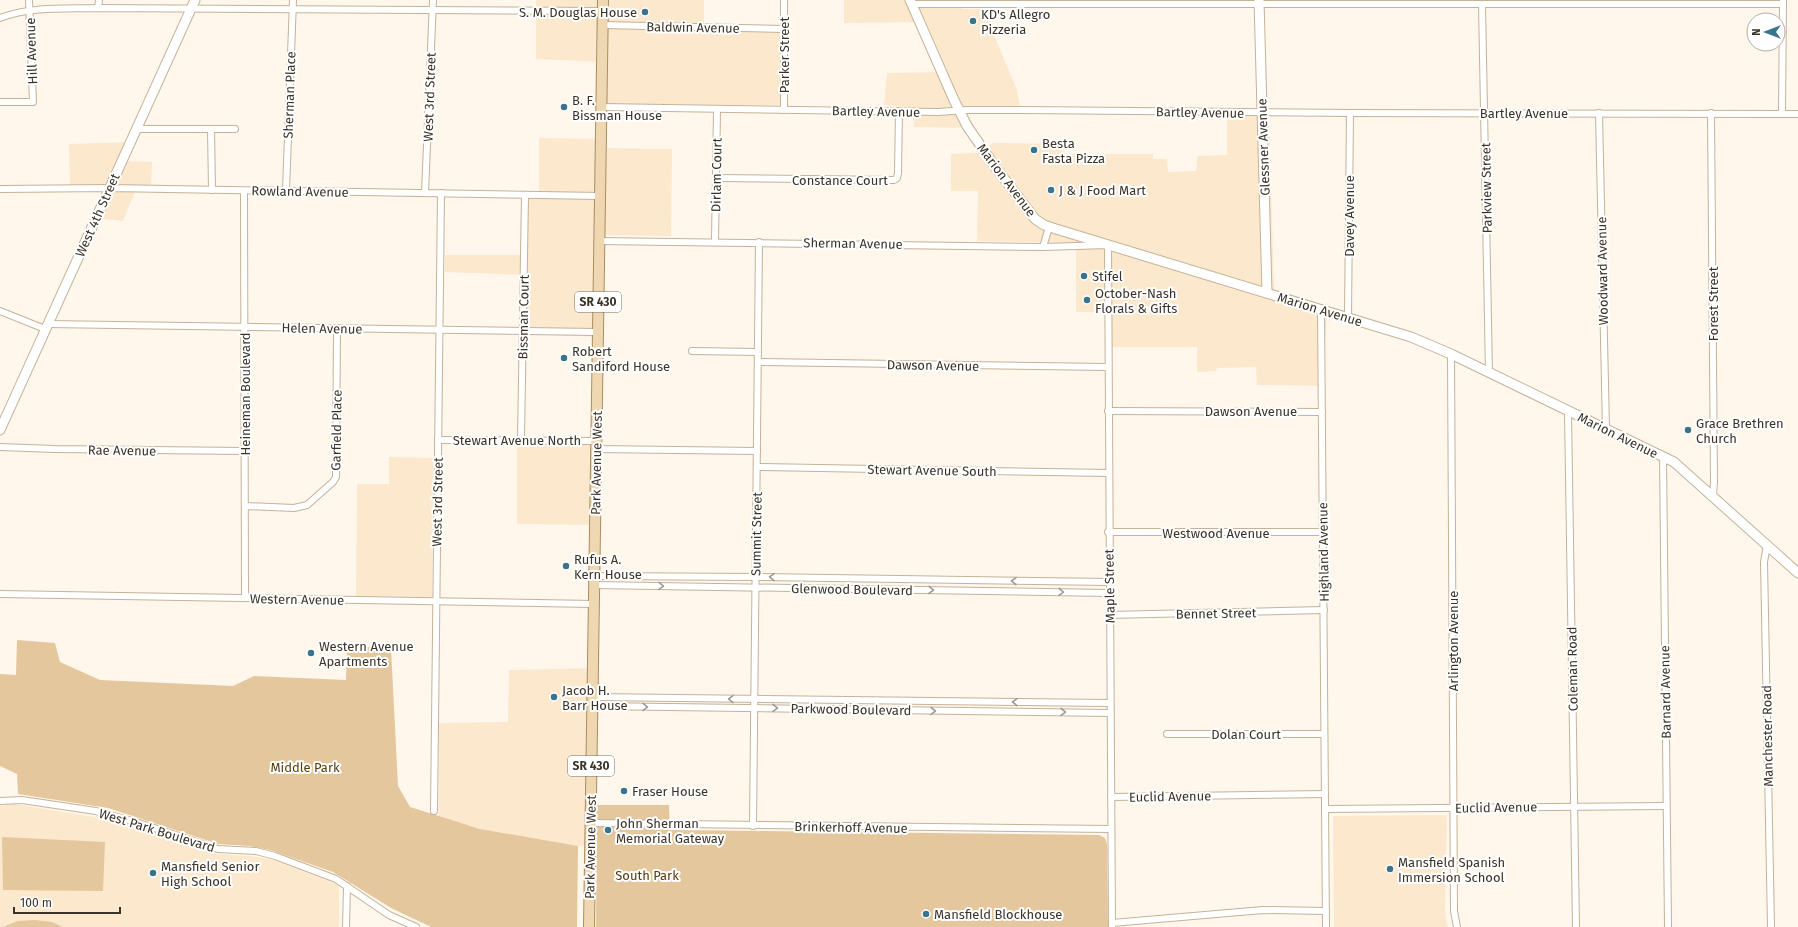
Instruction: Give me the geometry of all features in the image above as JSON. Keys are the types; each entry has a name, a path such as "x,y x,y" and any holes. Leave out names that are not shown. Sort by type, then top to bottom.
{"main road":[{"name":"Park Avenue West","path":"589,927 603,0"}],"street":[{"name":"Hill Avenue","path":"0,102 33,102 30,0"},
{"path":"98,8 99,0"},
{"name":"Sherman Place","path":"286,191 293,0"},
{"name":"West 3rd Street","path":"425,193 433,0"},
{"name":"Parker Street","path":"784,0 784,110"},
{"path":"911,2 1432,1 1482,4 1783,2 1782,114"},
{"name":"Marion Avenue","path":"911,2 959,110 987,155 1035,219 1049,227 1416,339 1451,354 1681,466 1798,573"},
{"name":"Glessner Avenue","path":"1259,2 1267,293"},
{"path":"0,18 18,11 30,10 193,4 292,9 602,11"},
{"name":"West 4th Street","path":"0,430 193,4"},
{"name":"Parkview Street","path":"1482,4 1489,373"},
{"name":"Baldwin Avenue","path":"602,25 784,29"},
{"name":"Bartley Avenue","path":"602,107 938,112 959,110 1262,113 1798,114"},
{"name":"Dirlam Court","path":"715,242 717,109"},
{"name":"Constance Court","path":"716,178 894,180 897,178 898,173 899,111"},
{"name":"Davey Avenue","path":"1348,318 1350,113"},
{"name":"Woodward Avenue","path":"1599,113 1606,429"},
{"name":"Forest Street","path":"1711,113 1713,495"},
{"path":"136,129 235,128"},
{"path":"211,129 212,190"},
{"name":"Rowland Avenue","path":"0,189 109,188 600,196"},
{"name":"Heineman Boulevard","path":"244,191 245,598"},
{"name":"West 3rd Street","path":"434,811 441,193"},
{"name":"Bissman Court","path":"521,439 525,195"},
{"path":"1043,247 1049,227"},
{"name":"Sherman Avenue","path":"599,241 1043,247 1108,245"},
{"name":"Summit Street","path":"753,826 759,242"},
{"name":"Maple Street","path":"1108,245 1108,532 1112,925"},
{"name":"Highland Avenue","path":"1321,310 1325,809"},
{"name":"Helen Avenue","path":"0,311 46,326 598,332"},
{"name":"Garfield Place","path":"245,506 294,508 306,505 333,482 336,477 337,328"},
{"path":"692,351 758,352"},
{"name":"Arlington Avenue","path":"1451,354 1454,911 1456,927"},
{"name":"Dawson Avenue","path":"758,362 1108,367"},
{"name":"Coleman Road","path":"1568,410 1576,927"},
{"name":"Dawson Avenue","path":"1108,411 1322,412"},
{"name":"Stewart Avenue North","path":"438,440 521,439 596,445"},
{"path":"596,445 757,451"},
{"name":"Rae Avenue","path":"0,447 245,451"},
{"name":"Barnard Avenue","path":"1663,456 1668,927"},
{"name":"Stewart Avenue South","path":"757,467 1108,473"},
{"name":"Westwood Avenue","path":"1108,532 1323,532"},
{"name":"Manchester Road","path":"1767,545 1764,562 1771,927"},
{"name":"Glenwood Boulevard","path":"594,580 756,577 1109,582"},
{"name":"Glenwood Boulevard","path":"594,580 756,587 1109,593"},
{"name":"Western Avenue","path":"0,594 594,604"},
{"name":"Bennet Street","path":"1109,615 1324,610"},
{"path":"592,701 754,699 1110,703"},
{"name":"Parkwood Boulevard","path":"592,701 754,708 1110,713"},
{"name":"Dolan Court","path":"1167,734 1324,734"},
{"name":"Euclid Avenue","path":"1111,797 1325,794"},
{"name":"West Park Boulevard","path":"0,801 22,800 105,813 218,849 256,851 275,856 330,876 389,915 416,927"},
{"name":"Euclid Avenue","path":"1325,809 1666,806"},
{"path":"1325,809 1326,927"},
{"name":"Brinkerhoff Avenue","path":"590,823 1111,829"},
{"path":"346,886 346,927"},
{"path":"1112,925 1263,910 1326,911"}],"shaded area":[{"path":"536,0 704,0 704,30 782,32 781,105 603,104 604,62 536,59"},
{"path":"844,0 961,0 962,9 983,9 1017,90 1020,107 964,107 975,128 914,127 913,108 884,105 887,73 948,72 926,22 844,23"},
{"path":"1227,114 1269,116 1274,290 1327,306 1323,386 1257,385 1256,367 1217,368 1216,371 1197,372 1197,347 1112,347 1111,312 1076,312 1076,243 977,241 978,191 951,191 951,154 977,153 993,143 1057,144 1066,154 1153,154 1153,159 1167,159 1168,172 1196,171 1197,156 1227,155"},
{"path":"539,138 601,139 601,148 672,149 671,236 603,235 603,337 526,334 526,275 445,272 445,255 527,255 528,192 539,192"},
{"path":"134,142 125,161 152,162 151,190 136,189 123,221 95,218 109,188 70,189 69,144"},
{"path":"517,442 600,444 599,525 517,524"},
{"path":"389,457 433,458 432,597 356,596 357,484 389,484"},
{"path":"598,668 596,845 578,846 554,843 480,829 439,817 439,723 508,722 509,670"},
{"name":"Mansfield Senior High School","path":"14,804 119,821 216,854 250,856 273,860 339,885 339,927 0,927 0,806"},
{"name":"Mansfield Spanish Immersion School","path":"1447,815 1445,909 1448,927 1334,927 1333,816"}],"green space":[{"name":"Middle Park","path":"17,640 55,643 60,662 100,680 233,686 254,676 346,680 347,646 391,648 398,786 410,807 480,829 578,846 577,927 431,927 391,908 333,872 270,850 250,846 218,844 108,808 18,794 17,774 0,766 0,674 16,675"},
{"name":"South Park","path":"597,805 669,805 670,830 1099,835 1105,838 1107,844 1108,927 596,927"},
{"path":"2,837 105,842 103,891 3,890"},
{"path":"35,920 52,922 63,927 3,927 18,921"}],"place":[{"name":"S. M. Douglas House","path":"645,12"},
{"name":"KD's Allegro Pizzeria","path":"973,21"},
{"name":"B. F. Bissman House","path":"564,107"},
{"name":"Besta Fasta Pizza","path":"1034,150"},
{"name":"J & J Food Mart","path":"1051,190"},
{"name":"Stifel","path":"1084,276"},
{"name":"October-Nash Florals & Gifts","path":"1087,300"},
{"name":"Robert Sandiford House","path":"564,358"},
{"name":"Grace Brethren Church","path":"1688,430"},
{"name":"Rufus A. Kern House","path":"566,566"},
{"name":"Western Avenue Apartments","path":"311,653"},
{"name":"Jacob H. Barr House","path":"554,697"},
{"name":"Fraser House","path":"624,791"},
{"name":"John Sherman Memorial Gateway","path":"608,830"},
{"name":"Mansfield Spanish Immersion School","path":"1390,869"},
{"name":"Mansfield Senior High School","path":"153,873"},
{"name":"Mansfield Blockhouse","path":"926,914"}]}
